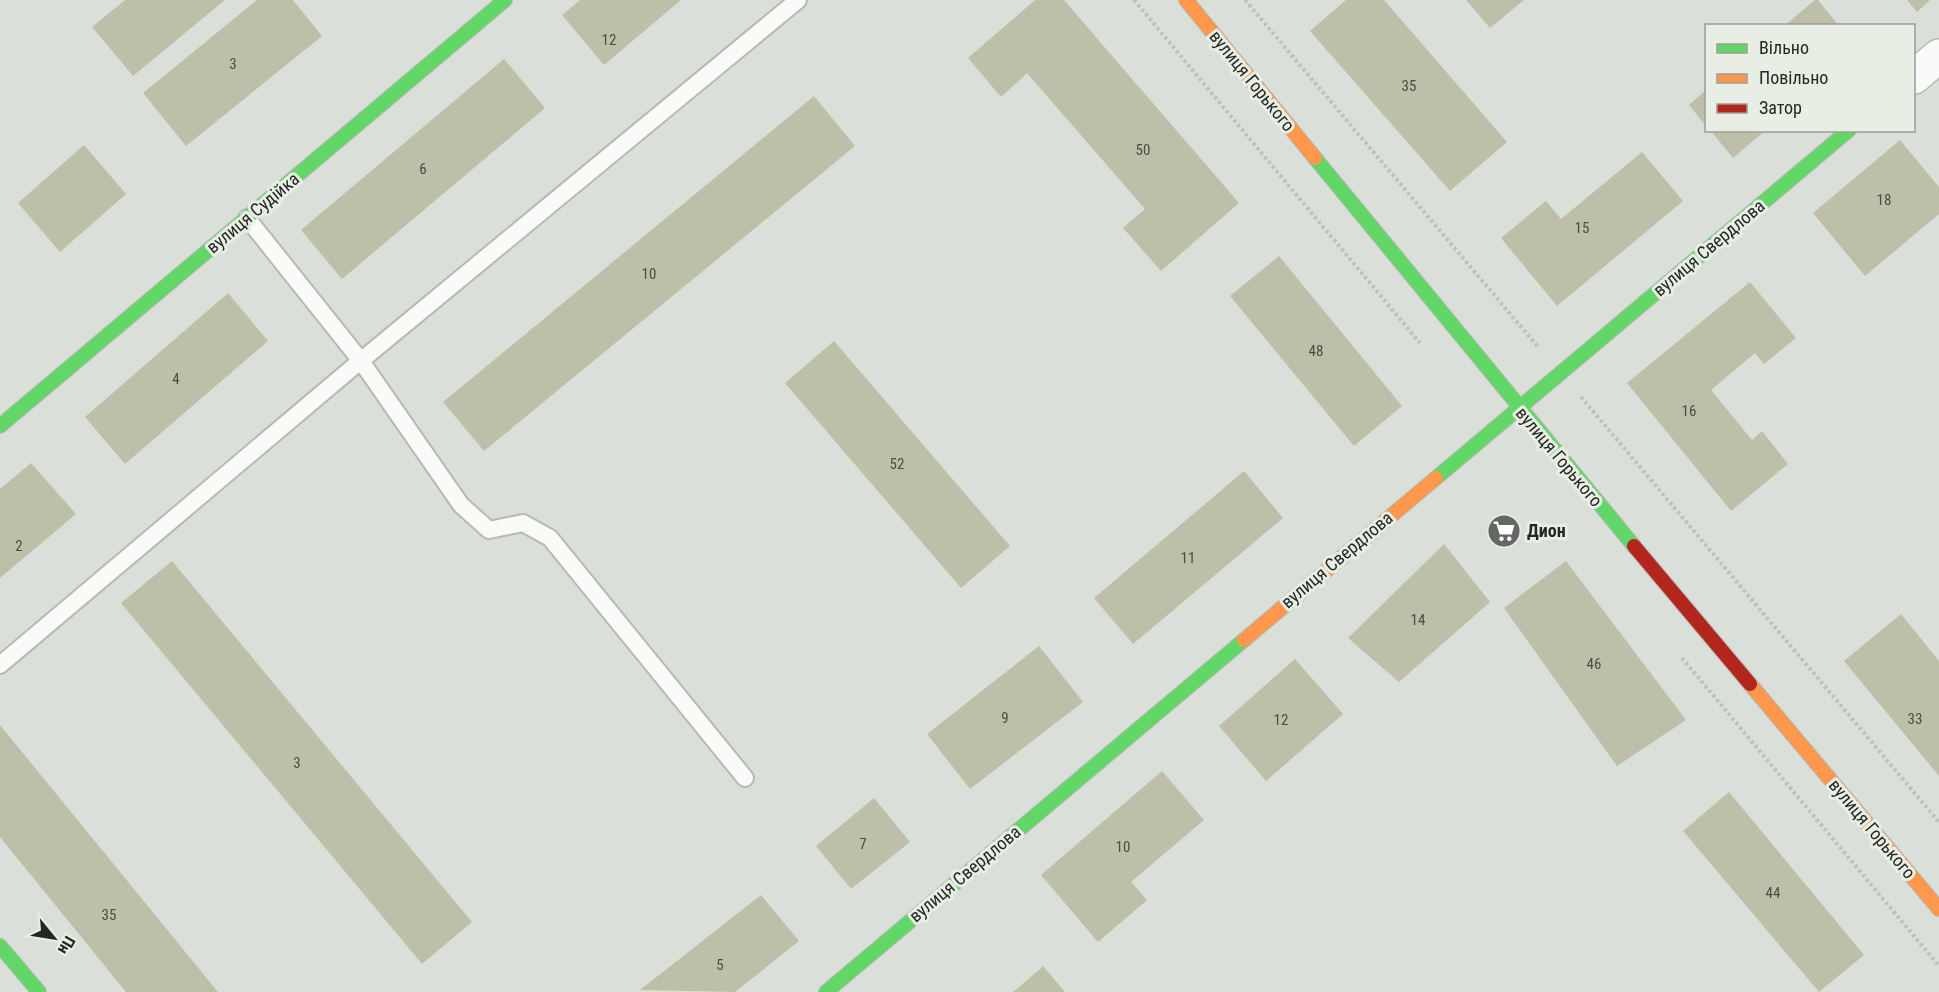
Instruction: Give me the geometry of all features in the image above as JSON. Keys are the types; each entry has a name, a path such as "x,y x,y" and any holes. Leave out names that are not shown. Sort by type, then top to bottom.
{"street":[{"name":"вулиця Судійка","path":"0,426 505,0"},
{"name":"вулиця Горького","path":"1186,0 1518,408 1939,909"},
{"path":"1915,76 1939,56"},
{"name":"вулиця Свердлова","path":"826,992 1847,132"},
{"path":"0,946 39,992"}],"lane":[{"path":"0,665 361,361 798,0"},
{"path":"247,218 361,361 461,505 489,530 523,523 550,538 745,778"},
{"path":"0,973 14,963"}],"path":[{"path":"1245,0 1939,822"}],"building":[{"path":"125,0 225,0 133,76 92,27"},
{"path":"257,0 293,0 322,36 186,146 143,93"},
{"path":"580,0 681,0 604,65 562,15"},
{"path":"1035,0 1064,0 1239,203 1161,271 1123,228 1145,209 1027,73 1001,97 968,58"},
{"path":"1346,0 1384,0 1507,142 1450,191 1310,31"},
{"path":"1466,0 1524,0 1490,28"},
{"path":"1815,0 1818,0 1837,24 1786,24"},
{"path":"1907,0 1930,0 1917,12"},
{"path":"504,59 545,108 342,279 301,230"},
{"path":"1705,91 1705,125 1689,105"},
{"path":"814,96 855,146 484,451 443,402"},
{"path":"1712,132 1764,132 1733,158"},
{"path":"1900,140 1939,187 1939,214 1865,276 1813,213"},
{"path":"84,145 126,194 60,252 18,203"},
{"path":"1642,152 1683,201 1557,306 1501,238 1546,201 1561,219"},
{"path":"1279,256 1402,406 1354,446 1230,296"},
{"path":"1750,282 1796,338 1764,364 1755,353 1711,390 1752,440 1762,431 1788,464 1731,511 1627,383"},
{"path":"228,293 268,341 125,464 85,417"},
{"path":"834,341 1010,546 961,588 785,383"},
{"path":"31,463 76,514 0,578 0,489"},
{"path":"1244,471 1283,518 1133,644 1094,598"},
{"path":"1444,544 1490,602 1399,682 1348,638"},
{"path":"172,561 472,922 422,964 121,603"},
{"path":"1566,561 1686,720 1617,766 1504,608"},
{"path":"1901,614 1939,661 1939,776 1844,661"},
{"path":"1039,646 1083,702 970,789 927,734"},
{"path":"1295,659 1343,714 1266,781 1219,726"},
{"path":"0,725 218,992 126,992 0,837"},
{"path":"1162,771 1204,820 1131,882 1147,900 1098,942 1041,875"},
{"path":"1729,792 1864,955 1819,992 1683,831"},
{"path":"874,798 910,842 851,889 816,846"},
{"path":"761,895 799,941 735,992 640,990"},
{"path":"1043,966 1065,992 1013,992 1040,969"}],"traffic: fast":[{"path":"0,426 505,0"},
{"path":"1436,478 1847,132"},
{"path":"1315,158 1634,546"},
{"path":"826,992 1244,640"},
{"path":"0,946 39,992"}],"traffic: slow":[{"path":"1186,0 1315,158"},
{"path":"1244,640 1436,478"},
{"path":"1750,684 1939,909"}],"traffic: jam":[{"path":"1634,546 1750,684"}],"place":[{"name":"Дион","path":"1504,531"}]}
